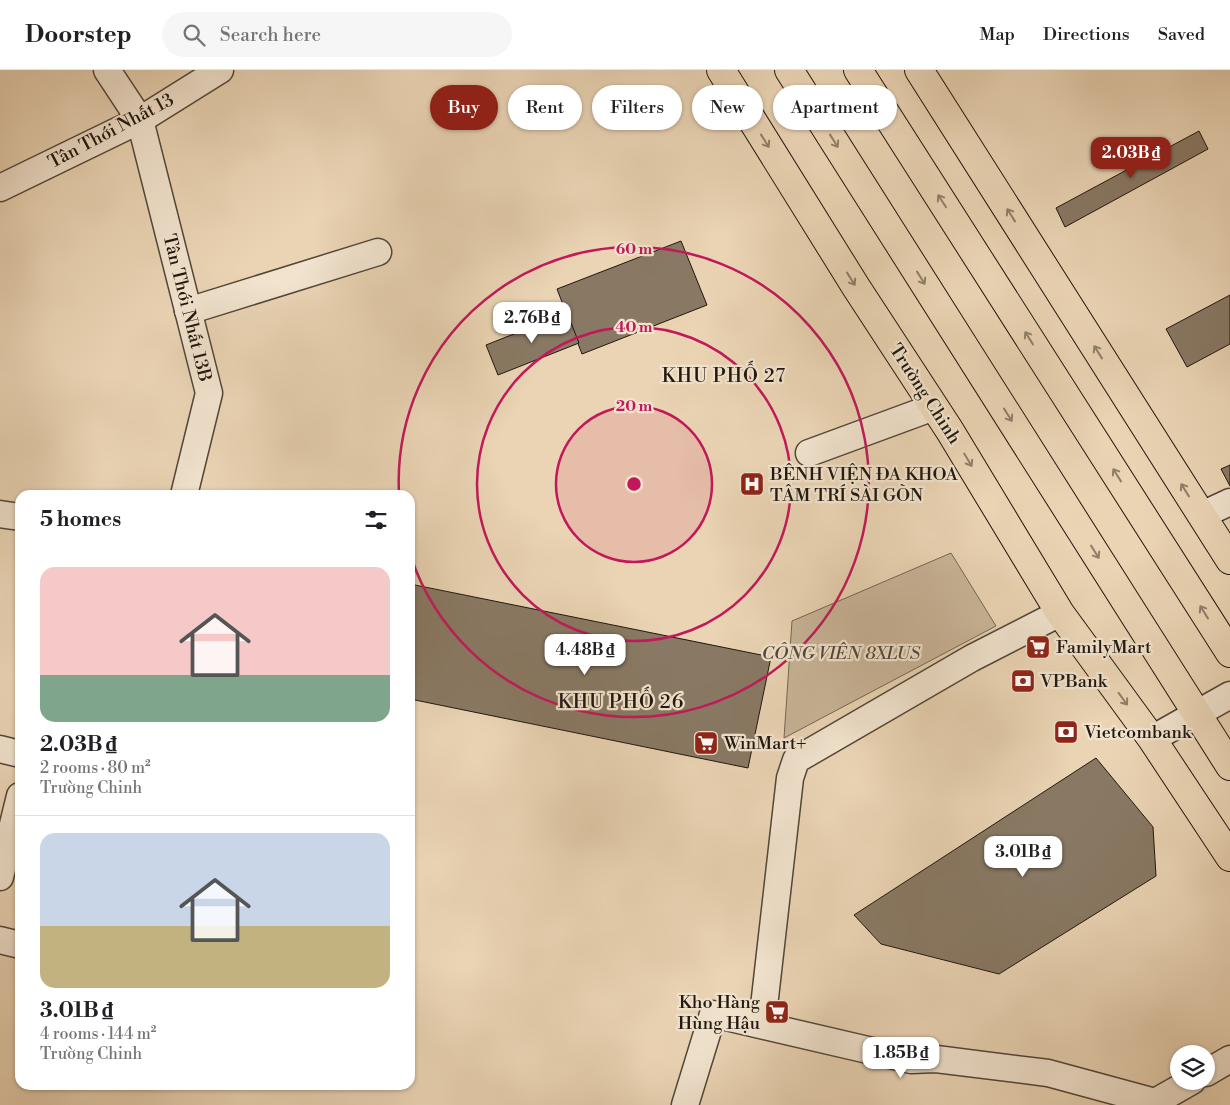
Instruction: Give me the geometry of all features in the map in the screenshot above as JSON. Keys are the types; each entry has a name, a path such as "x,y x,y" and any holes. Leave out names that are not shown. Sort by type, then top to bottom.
{"main road":[{"name":"Trường Chinh","path":"721,70 856,287 934,407 1060,613 1152,739 1230,857"},
{"path":"789,70 1230,766"},
{"path":"858,70 1230,653"},
{"path":"919,70 1230,560"}],"street":[{"name":"Tân Thới Nhất 13B","path":"107,70 140,120 209,393 185,490"},
{"name":"Tân Thới Nhất 13","path":"0,188 140,120 220,70"},
{"path":"188,311 378,252"},
{"path":"809,454 934,407"},
{"path":"1202,515 1230,502"},
{"path":"0,514 15,516"},
{"path":"762,1024 790,778 796,760 972,658 1060,613"},
{"path":"1152,739 1230,696"},
{"path":"0,749 15,753"},
{"path":"0,876 15,816"},
{"path":"0,940 15,944"},
{"path":"685,1105 713,1014 911,1060 936,1059 1048,1073 1155,1102 1176,1090"},
{"path":"1215,1068 1230,1059"}],"green space":[{"name":"CÔNG VIÊN 8XLUS","path":"951,553 996,626 784,738 792,621"}],"building":[{"path":"1199,131 1208,149 1065,227 1056,208"},
{"path":"681,241 707,305 582,354 557,289"},
{"path":"1230,295 1230,344 1187,367 1166,329"},
{"path":"567,313 579,343 498,375 486,345"},
{"path":"1230,465 1230,486 1221,469"},
{"path":"415,585 771,657 748,768 415,700"},
{"path":"1096,758 1153,827 1156,876 999,974 881,944 854,915"}],"place":[{"name":"BỆNH VIỆN ĐA KHOA TÂM TRÍ SÀI GÒN","path":"752,484"},
{"name":"FamilyMart","path":"1038,647"},
{"name":"VPBank","path":"1023,681"},
{"name":"Vietcombank","path":"1066,732"},
{"name":"WinMart+","path":"706,743"},
{"name":"Kho Hàng Hùng Hậu","path":"777,1012"}],"district":[{"name":"KHU PHỐ 27","path":"724,376"},
{"name":"KHU PHỐ 26","path":"621,702"}]}
